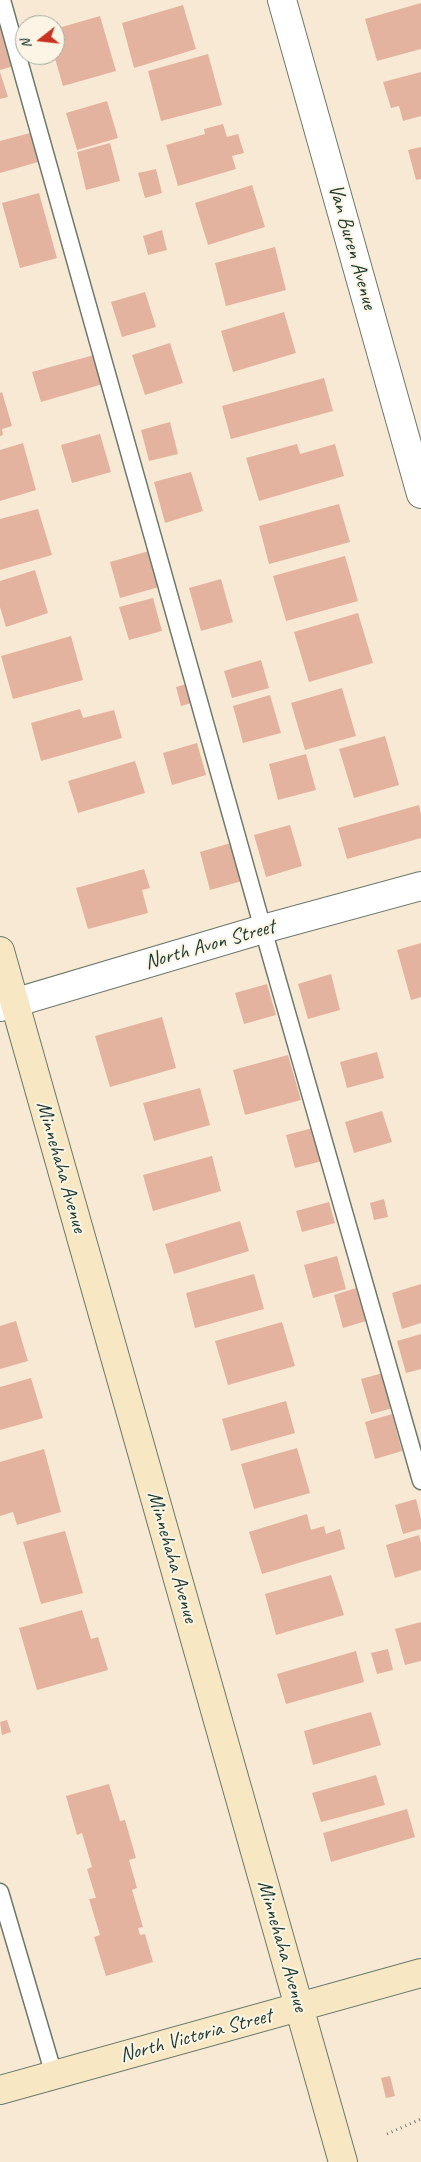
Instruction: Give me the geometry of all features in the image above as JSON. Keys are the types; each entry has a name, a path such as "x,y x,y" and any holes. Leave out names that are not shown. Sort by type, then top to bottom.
{"street":[{"name":"Van Buren Avenue","path":"282,0 421,494"},
{"name":"North Avon Street","path":"7,1005 263,929 421,886"},
{"name":"Minnehaha Avenue","path":"0,951 7,1005 343,2162"},
{"name":"North Victoria Street","path":"0,2090 421,1973"}],"lane":[{"path":"2,0 263,929 421,1480"},
{"path":"0,1892 54,2075"}],"path":[{"path":"388,2134 421,2119"}],"building":[{"path":"421,3 421,49 377,61 365,19"},
{"path":"183,5 196,49 134,68 122,23"},
{"path":"100,16 116,71 63,86 57,65 65,65 65,26"},
{"path":"0,21 14,66 0,70"},
{"path":"208,54 222,105 161,121 148,71"},
{"path":"0,72 8,97 0,99"},
{"path":"421,72 421,116 403,121 399,106 391,108 383,82"},
{"path":"107,101 118,138 77,150 66,113"},
{"path":"223,124 227,137 238,134 244,153 232,156 236,169 178,186 166,145 205,134 204,129"},
{"path":"30,133 38,162 0,173 0,141"},
{"path":"110,143 120,181 86,190 77,152"},
{"path":"421,147 421,179 416,180 408,150"},
{"path":"156,169 162,193 145,198 138,173"},
{"path":"252,185 265,227 208,245 195,203"},
{"path":"39,193 57,258 20,268 2,203"},
{"path":"162,230 167,250 148,255 143,236"},
{"path":"275,247 286,290 226,306 215,263"},
{"path":"145,292 156,327 122,337 111,302"},
{"path":"284,312 296,353 233,372 221,331"},
{"path":"170,343 183,383 145,395 132,355"},
{"path":"94,355 103,384 41,402 32,372"},
{"path":"324,378 333,411 231,439 222,406"},
{"path":"2,392 12,426 2,429 3,435 0,436 0,393"},
{"path":"170,422 178,454 149,461 141,430"},
{"path":"100,434 111,472 72,483 61,445"},
{"path":"23,443 36,490 0,501 0,450"},
{"path":"297,444 300,454 335,444 344,476 259,501 246,458"},
{"path":"191,472 203,511 165,523 154,482"},
{"path":"339,504 350,542 269,564 259,526"},
{"path":"38,509 52,555 0,570 0,519"},
{"path":"149,551 159,587 120,598 110,562"},
{"path":"345,556 358,601 286,621 273,576"},
{"path":"35,570 48,613 6,627 0,607 0,581"},
{"path":"221,579 233,622 201,631 189,588"},
{"path":"153,598 162,631 129,640 119,607"},
{"path":"358,613 373,663 309,682 294,632"},
{"path":"71,636 83,680 13,699 1,656"},
{"path":"261,660 269,688 232,698 224,671"},
{"path":"190,683 195,702 181,706 176,687"},
{"path":"342,688 356,736 305,750 291,703"},
{"path":"270,695 281,733 243,743 233,706"},
{"path":"80,709 83,718 114,710 122,738 41,761 31,723"},
{"path":"385,736 399,785 354,798 339,749"},
{"path":"197,743 206,775 172,785 163,753"},
{"path":"306,754 316,790 278,800 269,764"},
{"path":"135,761 145,793 78,813 68,781"},
{"path":"419,805 421,838 347,859 338,828"},
{"path":"290,825 302,866 266,877 254,835"},
{"path":"231,843 242,881 210,890 200,852"},
{"path":"144,869 150,888 142,890 148,913 88,929 76,888"},
{"path":"421,943 421,997 411,1000 397,950"},
{"path":"331,974 340,1010 308,1019 298,984"},
{"path":"267,984 276,1015 244,1024 235,993"},
{"path":"162,1017 176,1068 110,1087 95,1036"},
{"path":"377,1052 384,1078 347,1088 340,1062"},
{"path":"288,1055 301,1100 245,1115 233,1070"},
{"path":"200,1088 210,1125 154,1141 143,1103"},
{"path":"382,1111 392,1142 354,1153 345,1122"},
{"path":"313,1128 322,1161 295,1168 286,1135"},
{"path":"212,1156 221,1191 153,1211 143,1175"},
{"path":"384,1199 388,1217 374,1220 370,1203"},
{"path":"329,1202 335,1223 302,1232 296,1211"},
{"path":"240,1221 249,1251 174,1274 165,1244"},
{"path":"337,1256 346,1289 313,1298 304,1265"},
{"path":"254,1274 264,1309 195,1328 186,1293"},
{"path":"421,1284 421,1323 402,1329 392,1293"},
{"path":"356,1288 366,1321 343,1328 334,1295"},
{"path":"16,1321 28,1361 0,1369 0,1326"},
{"path":"282,1322 295,1366 228,1385 215,1341"},
{"path":"421,1334 421,1369 406,1373 397,1341"},
{"path":"383,1373 393,1408 371,1414 361,1379"},
{"path":"31,1378 43,1418 0,1430 0,1387"},
{"path":"286,1401 295,1433 231,1451 222,1419"},
{"path":"392,1414 402,1451 375,1459 365,1422"},
{"path":"297,1448 310,1493 254,1509 241,1464"},
{"path":"44,1449 61,1512 17,1525 13,1512 0,1516 0,1462"},
{"path":"416,1499 421,1519 421,1529 403,1534 395,1505"},
{"path":"307,1514 311,1530 324,1526 326,1534 340,1529 345,1549 262,1574 249,1532"},
{"path":"65,1531 83,1593 41,1604 23,1542"},
{"path":"419,1535 421,1543 421,1570 395,1578 386,1545"},
{"path":"331,1575 344,1615 276,1635 265,1594"},
{"path":"82,1610 91,1639 98,1637 108,1670 37,1690 19,1628"},
{"path":"421,1622 421,1661 405,1665 395,1629"},
{"path":"388,1649 393,1670 377,1674 371,1653"},
{"path":"356,1651 364,1682 286,1704 277,1674"},
{"path":"371,1712 381,1745 313,1765 304,1731"},
{"path":"7,1720 11,1732 2,1735 0,1722"},
{"path":"376,1775 385,1805 321,1822 312,1793"},
{"path":"109,1784 120,1821 125,1820 136,1858 129,1860 137,1888 132,1890 143,1927 138,1928 140,1935 145,1934 153,1962 106,1976 94,1937 100,1935 89,1899 96,1898 87,1869 92,1867 82,1833 77,1835 66,1796"},
{"path":"407,1809 415,1837 331,1862 323,1833"},
{"path":"390,2076 395,2096 386,2098 381,2078"}]}
